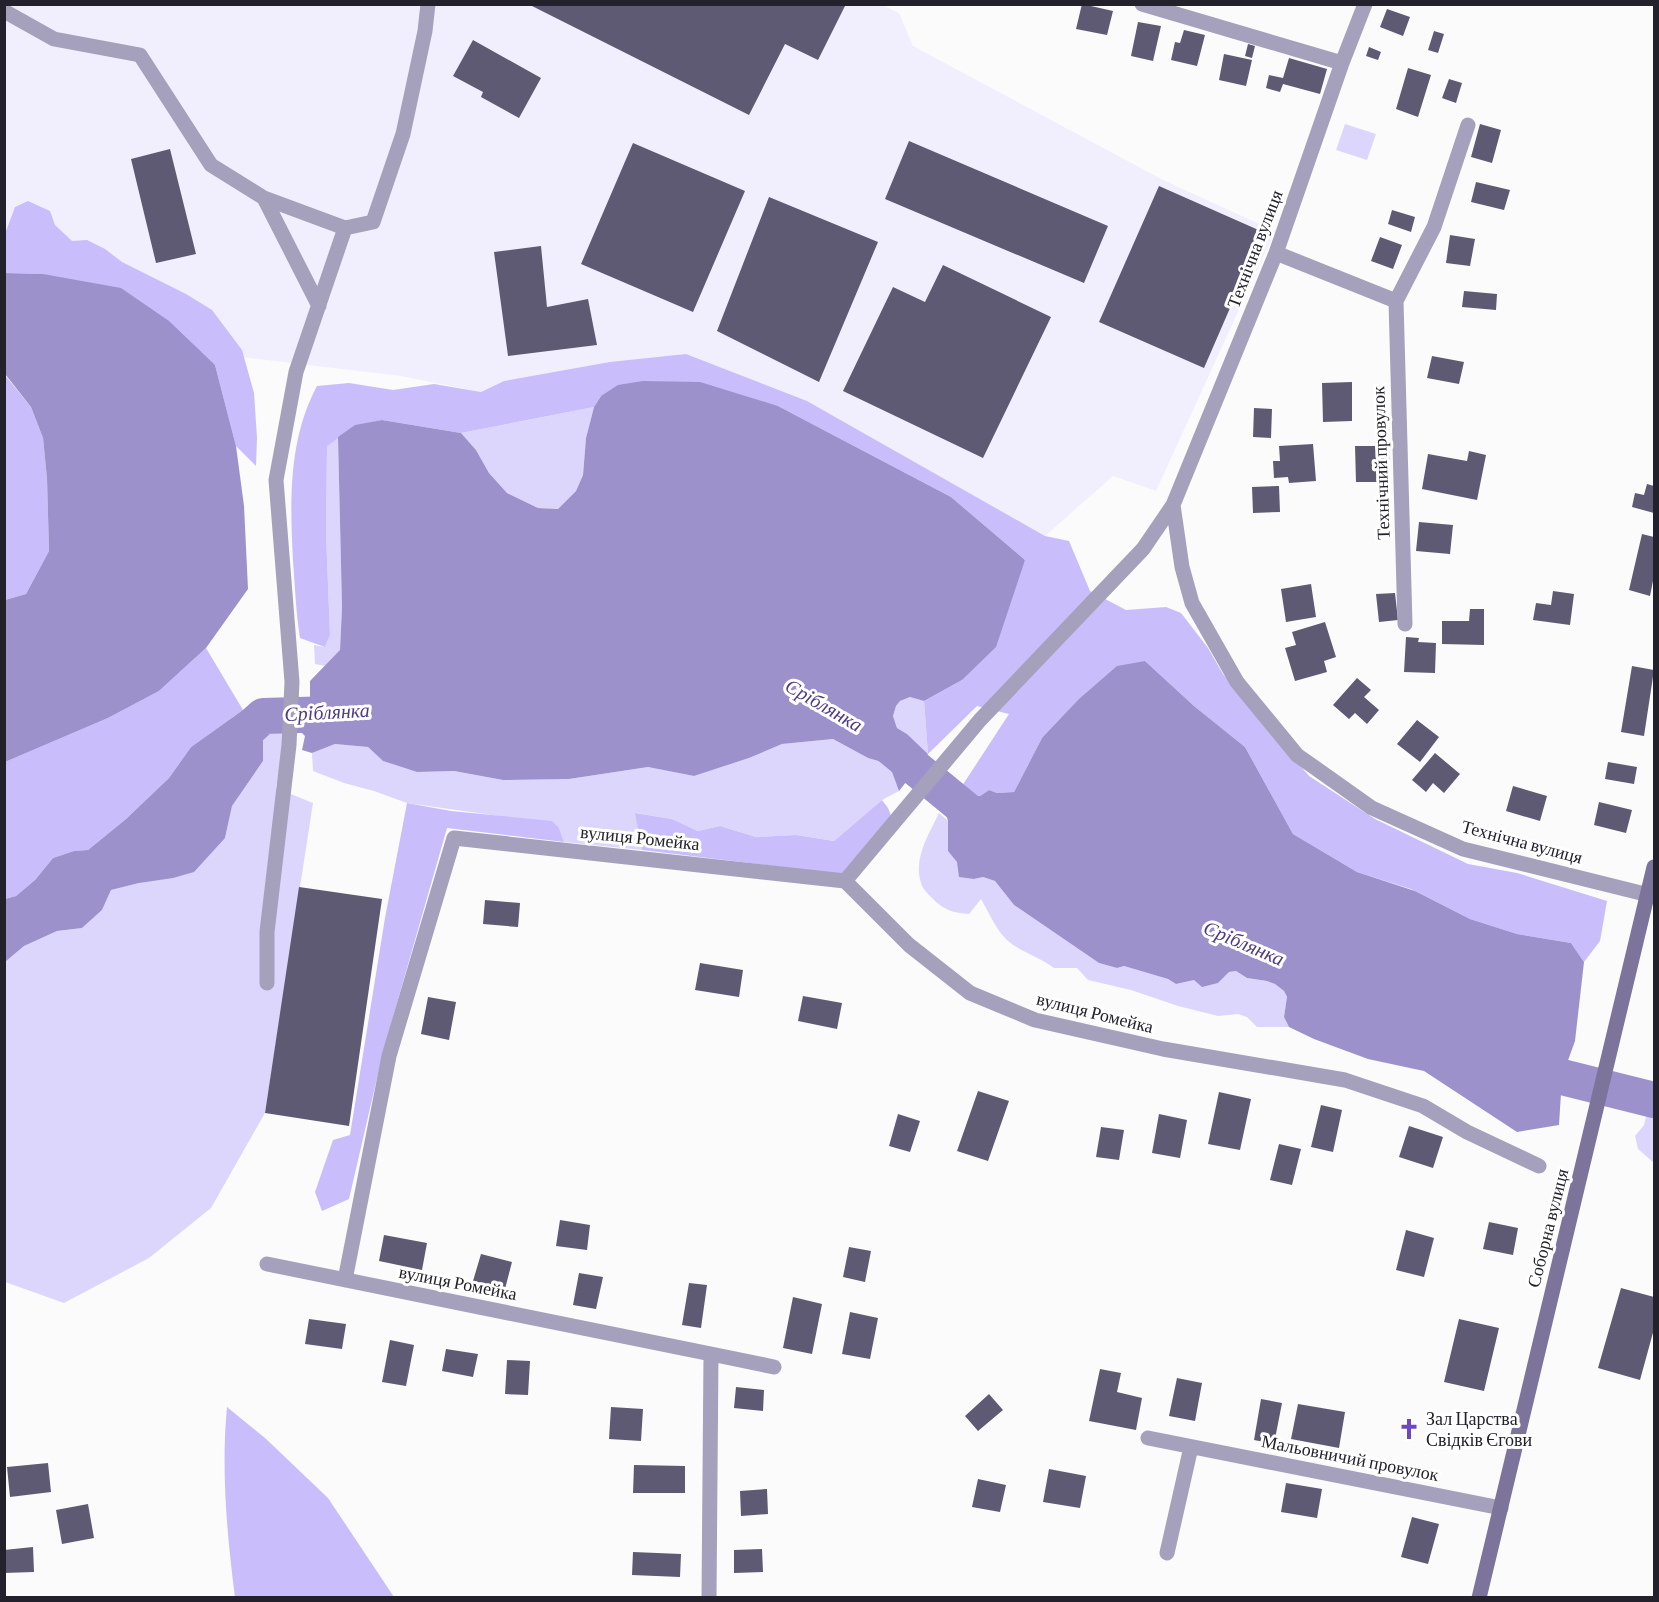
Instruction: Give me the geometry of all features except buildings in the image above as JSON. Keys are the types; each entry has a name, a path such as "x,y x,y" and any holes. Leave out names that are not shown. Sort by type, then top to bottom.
{"main road":[{"name":"Соборна вулиця","path":"1479,1598 1636,951 1654,867"}],"street":[{"path":"4,11 54,39 140,55 211,165 264,198 345,228 373,222 403,134 425,31 428,4"},
{"path":"1142,4 1342,63"},
{"name":"Технічна вулиця","path":"845,881 980,720 1143,549 1173,505 1276,253 1342,63 1365,4"},
{"name":"Технічний провулок","path":"1406,624 1396,301 1434,227 1468,126"},
{"path":"264,198 319,306"},
{"path":"267,983 267,932 289,745 292,682 276,480 296,372 345,228"},
{"path":"1276,253 1396,301"},
{"name":"Технічна вулиця","path":"1173,505 1182,567 1192,603 1237,682 1298,755 1372,808 1463,849 1649,895"},
{"name":"вулиця Ромейка","path":"345,1280 389,1056 454,838 845,881 909,945 970,993 1035,1020 1163,1049 1345,1080 1423,1106 1467,1132 1539,1166"},
{"name":"вулиця Ромейка","path":"267,1264 774,1368"},
{"path":"709,1598 711,1354"},
{"name":"Мальовничий провулок","path":"1148,1438 1501,1508"},
{"path":"1167,1554 1191,1447"}],"shaded area":[{"path":"5,4 882,5 899,13 913,46 1163,180 1275,231 1156,491 1113,476 1045,536 807,401 686,354 504,381 481,392 401,376 234,356 5,262"},
{"path":"1345,124 1376,134 1367,160 1336,150"},
{"path":"28,201 50,211 55,225 72,241 87,240 105,249 122,262 186,294 212,310 242,350 254,393 256,466 236,446 215,365 43,274 5,273 5,234 15,207"},
{"path":"686,354 807,401 1045,536 1069,541 1090,591 1126,610 1166,607 1181,613 1208,648 1223,674 1309,776 1375,819 1468,864 1517,873 1607,901 1600,941 1584,962 1571,943 1517,934 1470,919 1411,889 1357,872 1293,834 1245,747 1194,706 1145,661 1042,738 1014,792 997,793 989,790 980,796 969,795 962,786 1009,714 977,706 928,754 924,701 962,680 1025,560 951,497 778,406 601,396 594,407 461,433 382,420 355,426 327,446 326,534 330,635 325,647 300,638 292,539 293,472 301,428 317,386 349,383 393,390 434,384 481,392 504,381 610,362"},
{"path":"4,374 31,407 43,438 47,479 49,551 26,594 5,600"},
{"path":"594,407 586,438 583,475 576,491 558,509 538,508 507,493 489,473 476,450 461,433"},
{"path":"338,437 342,607 340,651 325,666 315,664 314,645 325,647 330,635 326,534 327,445"},
{"path":"206,648 243,710 191,747 169,778 126,819 88,850 74,851 53,858 35,880 16,896 5,899 5,762 108,718 159,691"},
{"path":"910,697 924,701 928,754 907,734 897,728 893,716 900,701"},
{"path":"272,724 285,735 276,788 313,803 265,1113 211,1208 149,1258 64,1303 5,1282 5,962 24,946 57,931 82,928 102,910 111,890 139,883 225,838 232,806 263,761 263,736"},
{"path":"833,739 868,758 889,764 899,791 882,800 834,841 796,835 756,837 720,826 698,831 672,819 636,813 642,850 564,842 559,828 513,818 407,803 313,771 312,753 335,744 368,747 383,761 417,772 454,771 503,780 569,779 648,767 694,776 749,758 782,744"},
{"path":"882,800 892,818 842,874 642,850 635,813 672,819 698,831 720,826 756,837 796,835 834,841"},
{"path":"407,803 451,811 552,821 559,828 564,842 447,828 383,1052 349,1199 322,1211 315,1192 333,1140 350,1135 385,918"},
{"path":"939,813 948,821 948,851 974,879 983,877 995,881 1014,905 1099,963 1117,968 1124,966 1168,979 1176,984 1194,980 1218,983 1229,972 1236,971 1247,978 1267,981 1284,991 1287,998 1284,1017 1289,1027 1257,1027 1247,1017 1238,1014 1218,1016 1178,1006 1131,990 1088,980 1077,968 1054,968 1009,942 998,929 981,899 969,914 945,908 924,889 919,874 923,846"},
{"path":"1648,1109 1654,1115 1654,1163 1638,1149 1635,1136 1644,1125"},
{"path":"227,1407 265,1438 328,1498 394,1597 235,1597 226,1502"}],"water":[{"path":"5,273 43,274 121,288 169,321 215,365 236,446 244,506 248,589 206,648 159,691 108,718 5,762 5,600 26,594 49,551 47,479 43,438 31,407 5,374"},
{"path":"643,381 700,382 778,406 951,497 1025,560 996,647 962,680 924,701 910,697 900,701 896,706 893,716 897,728 907,734 928,754 899,791 889,764 868,758 833,739 782,744 749,758 694,776 648,767 569,779 503,780 454,771 417,772 383,761 368,747 335,744 312,753 302,750 305,736 297,723 297,707 310,698 310,681 340,650 342,607 338,437 355,425 382,420 461,433 476,450 489,473 507,493 538,508 558,509 576,491 583,475 586,438 594,407 601,396 618,385"},
{"path":"1145,661 1194,706 1245,747 1293,834 1357,872 1415,891 1470,919 1517,934 1571,943 1584,962 1575,1041 1562,1077 1559,1125 1517,1132 1424,1071 1368,1059 1289,1027 1284,1017 1287,997 1284,991 1267,981 1247,978 1236,971 1229,972 1218,983 1202,987 1194,980 1176,984 1168,979 1124,966 1117,968 1099,963 1014,905 995,881 983,877 974,879 959,877 957,862 948,851 948,821 943,803 962,786 969,795 980,796 989,790 997,793 1014,792 1042,738 1079,699 1117,666"},
{"path":"243,710 272,724 263,736 263,761 232,806 225,838 194,872 111,890 102,910 82,928 57,931 24,946 5,962 5,899 16,896 35,880 53,858 74,851 88,850 126,819 169,778 191,747"}],"waterway":[{"name":"Сріблянка","path":"226,752 263,716 333,714"},
{"name":"Сріблянка","path":"879,738 975,817 991,825"},
{"name":"Сріблянка","path":"1516,1057 1562,1077 1654,1100"}],"place":[{"name":"Зал Царства Свідків Єгови","path":"1409,1429"}]}
